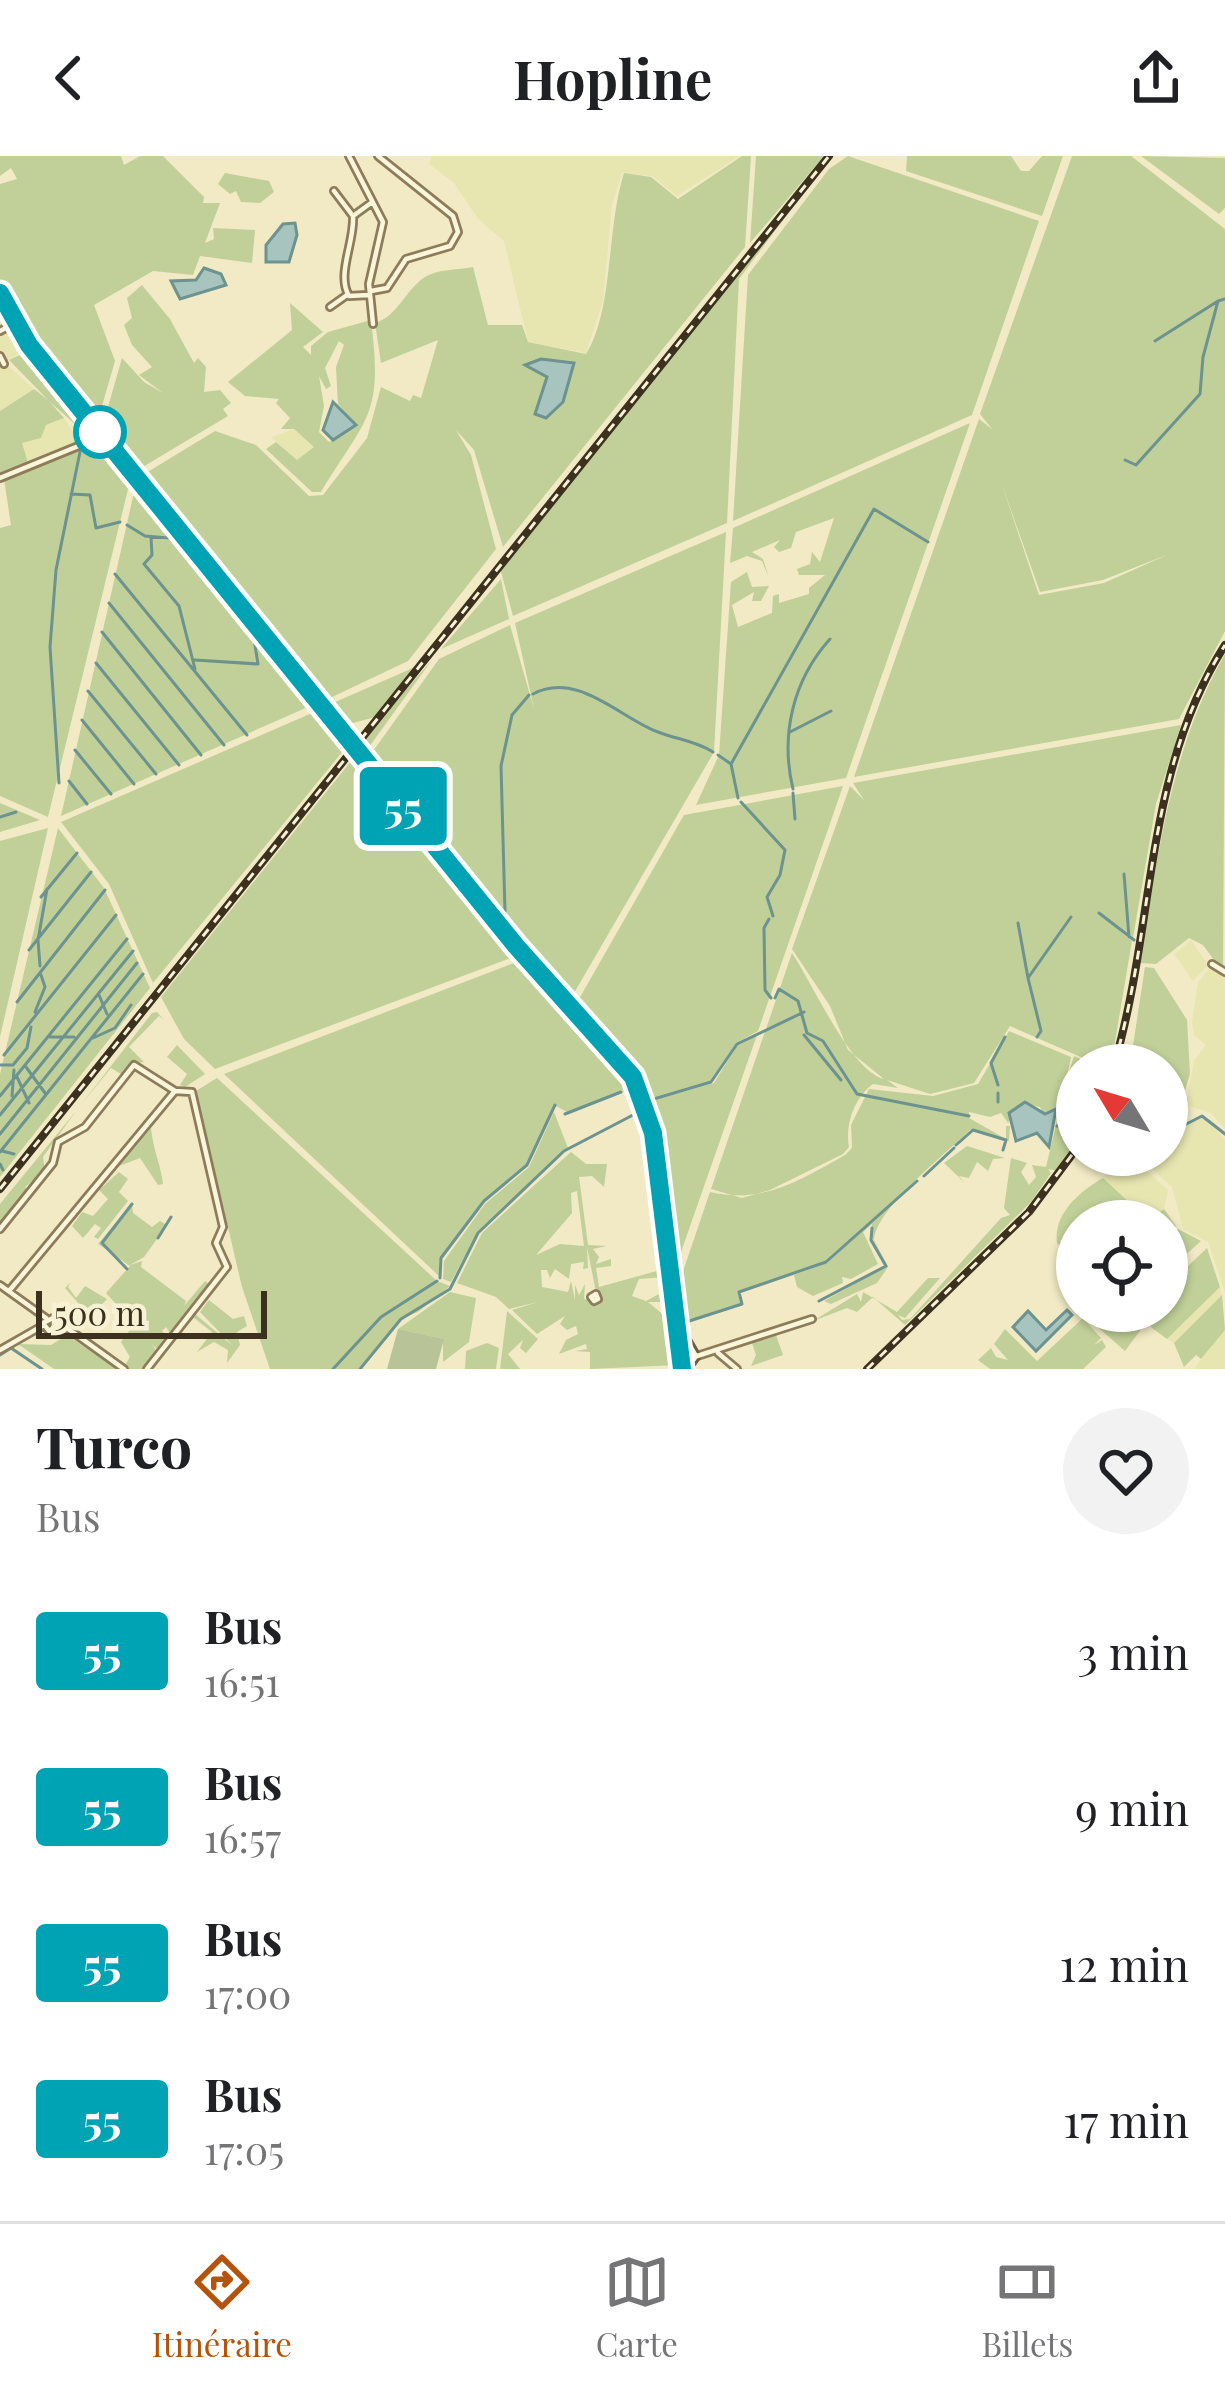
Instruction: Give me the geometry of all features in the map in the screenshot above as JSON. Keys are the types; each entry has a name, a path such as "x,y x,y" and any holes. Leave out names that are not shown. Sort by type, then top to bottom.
{"main road":[{"path":"0,293 32,348 103,436 516,946 629,1072 644,1103 686,1358"}],"street":[{"path":"329,307 347,295 386,290 406,259 450,246 458,232 453,216 378,156"},
{"path":"349,158 380,212 383,230 370,293 373,324"},
{"path":"334,191 352,216 354,239 343,281 347,295"},
{"path":"352,216 371,203"},
{"path":"0,331 15,322"},
{"path":"0,356 4,364"},
{"path":"0,478 103,436"},
{"path":"1212,964 1225,972"},
{"path":"0,1229 53,1163 56,1144 85,1127 136,1064 175,1091 192,1092 223,1227 216,1243 226,1270 147,1369"},
{"path":"9,1291 175,1091"},
{"path":"0,1285 45,1322"},
{"path":"0,1350 55,1319 57,1325 124,1369"},
{"path":"686,1358 812,1319"},
{"path":"711,1352 737,1369"}],"green space":[{"path":"0,156 121,156 124,165 140,156 163,156 204,197 203,203 220,203 205,243 214,239 213,228 255,230 252,263 200,256 193,275 153,271 94,305 115,361 97,423 31,341 0,283 0,184 17,179 11,168 0,176"},
{"path":"432,156 740,156 677,196 652,176 622,173 612,205 603,301 586,353 528,342 504,241 479,220 454,183 429,164"},
{"path":"742,156 751,156 745,247 503,547 474,450 456,430 471,455 496,549 408,661 330,698 317,694 141,476 215,431 256,445 309,496 323,495 367,438 381,387 410,401 413,395 421,398 438,340 381,363 375,323 390,315 418,282 436,272 473,267 488,325 522,325 528,342 586,354 606,292 624,173 651,177 678,199"},
{"path":"756,156 824,156 750,243"},
{"path":"848,156 1039,221 972,415 733,521 748,275 829,169"},
{"path":"907,156 1011,156 1021,171 1029,171 1042,156 1063,156 1042,216 906,171"},
{"path":"1072,156 1131,156 1225,229 1225,631 1179,719 854,777 979,419 992,429 980,414","holes":["1001,482 1040,592 1103,580 1169,554 1104,583 1039,595"]},
{"path":"1141,156 1225,158 1225,208 1219,214"},
{"path":"824,165 739,279 727,523 513,616 500,568"},
{"path":"225,173 269,181 274,192 260,203 241,202 236,191 230,194 218,184"},
{"path":"142,285 170,319 194,363 198,358 206,367 204,392 220,390 231,403 223,409 228,416 136,471 102,428 122,358 144,382 163,393 139,375 152,367 132,345 124,325 132,318 127,298"},
{"path":"0,298 29,348 4,362 34,389 0,411"},
{"path":"290,303 323,332 303,347 311,355 311,346 328,332 371,320 373,396 361,429 321,492 312,492 266,449 276,442 297,460 314,447 294,429 281,429 290,418 276,403 279,399 245,396 228,382 292,330","holes":["339,341 344,345 336,367 338,404 357,426 329,442 319,432 324,406 319,376 326,389 331,386 325,368"]},
{"path":"28,351 95,437 80,445 76,425 50,402 64,418 46,425 41,438 22,443 29,466 0,475 0,411 34,389 48,400 9,360"},
{"path":"64,418 81,445 29,466 21,443 41,438 45,426"},
{"path":"970,423 846,778 696,805 719,755 731,582 747,572 752,587 769,586 761,601 752,601 754,592 732,605 738,627 772,613 773,596 779,594 779,603 809,594 809,588 825,575 799,575 797,569 810,564 812,552 820,562 834,518 796,532 791,548 779,552 774,547 780,540 752,552 763,559 769,578 762,561 747,556 730,563 733,528"},
{"path":"294,429 314,447 297,460 271,437"},
{"path":"102,441 130,481 48,817 0,796 0,528 11,525 4,479"},
{"path":"135,488 310,698 308,707 61,816"},
{"path":"726,532 714,752 570,1000 370,760 371,754 439,659 510,625 534,709 515,623"},
{"path":"501,579 509,619 441,649"},
{"path":"1225,654 1223,972 1203,945 1189,938 1156,964 1140,963 1179,765 1206,690"},
{"path":"432,660 369,747 361,749 357,745"},
{"path":"415,667 375,717 342,726 330,712 333,703"},
{"path":"312,713 325,716 348,745 153,983 109,884 61,822"},
{"path":"1181,725 1156,804 1133,938 1098,913 1132,941 1115,1044 1056,1046 1010,1026 974,1083 930,1094 887,1080 898,1088 873,1084 852,1112 849,1147 843,1154 770,1190 742,1198 711,1189 792,953 845,1042 830,1006 792,949 850,786 864,800 853,783"},
{"path":"356,755 516,956 215,1069 184,1039 161,997"},
{"path":"843,786 758,1031 736,1043 710,1081 647,1099 635,1072 575,1006 684,815"},
{"path":"0,803 40,820 0,832"},
{"path":"48,828 0,1037 0,841"},
{"path":"58,828 104,888 150,988 0,1177 0,1074"},
{"path":"1191,940 1208,965 1193,981 1174,954"},
{"path":"522,960 629,1077 640,1101 638,1107 622,1090 569,1113 554,1105 526,1165 483,1201 440,1258 439,1276 224,1074"},
{"path":"1212,965 1225,973 1225,1129 1211,1113 1188,1106 1194,1061 1206,1045 1194,1035 1192,1022 1198,982"},
{"path":"1145,967 1154,968 1187,1020 1190,1074 1188,1081 1188,1044 1133,1044"},
{"path":"157,1012 164,1020 159,1016 129,1047 144,1062 130,1064 121,1074 111,1068 80,1106 152,1013"},
{"path":"1009,1031 1056,1051 1056,1113 1044,1114 1040,1107 1021,1103 1008,1123 1001,1113 990,1117 969,1112 969,1118 1006,1139 1006,1126 1010,1126 1009,1141 970,1130 899,1197 874,1240 888,1267 877,1283 831,1304 824,1301 887,1266 872,1238 872,1224 863,1232 878,1264 851,1279 842,1277 843,1283 813,1296 797,1287 794,1275 827,1263 848,1244 825,1262 738,1291 741,1303 683,1322 677,1289 710,1192 764,1192 845,1155 852,1148 851,1125 869,1089 933,1096 978,1084"},
{"path":"757,1035 674,1272 657,1128 647,1102 714,1083 738,1044"},
{"path":"177,1045 205,1074 185,1087 180,1085 187,1074 167,1057"},
{"path":"217,1078 437,1281 450,1286 418,1312 400,1319 358,1369 270,1369 242,1287 196,1091"},
{"path":"76,1111 43,1157 45,1171 25,1187 29,1191 0,1226 0,1204"},
{"path":"554,1112 568,1148 477,1233 451,1282 443,1279 444,1261 485,1204 529,1167"},
{"path":"1203,1117 1225,1139 1225,1292 1208,1242 1188,1232 1188,1200 1175,1200 1172,1187 1160,1176 1188,1176 1188,1125"},
{"path":"1056,1125 1056,1170 1048,1169 1051,1173 1031,1202 905,1325 876,1300 897,1312 928,1278 940,1278 905,1318 898,1315 902,1320 910,1319 1001,1218 1010,1215 1004,1208 1011,1158 1027,1163 1021,1172 1029,1185 1036,1177 1032,1165 1046,1167"},
{"path":"151,1128 163,1184 158,1185 140,1158 119,1166"},
{"path":"967,1146 1005,1158 993,1159 988,1171 977,1162 969,1178 959,1176 965,1183 944,1163"},
{"path":"571,1152 586,1164 607,1164 604,1187 592,1176 579,1177 588,1245 607,1246 593,1249 599,1257 596,1264 611,1259 611,1266 596,1268 599,1287 664,1269 665,1277 639,1279 632,1296 646,1301 659,1294 660,1302 648,1302 667,1318 669,1294 678,1365 590,1369 590,1352 575,1351 587,1349 586,1344 559,1354 566,1340 578,1334 576,1326 567,1330 560,1324 565,1316 537,1334 512,1310 538,1302 509,1309 496,1297 457,1283 482,1233","holes":["577,1191 584,1246 560,1244 536,1255 572,1213 571,1193","587,1247 598,1302 584,1299 585,1284 579,1295 575,1285 575,1300 571,1281 568,1292 542,1287 541,1270 547,1270 550,1278 555,1269 569,1279 571,1264 584,1262 583,1269 588,1268"]},
{"path":"119,1172 128,1179 119,1192 128,1201 98,1239 94,1237 101,1228 95,1224 83,1238 72,1226 82,1212 93,1216 108,1199 99,1190"},
{"path":"1152,1176 1168,1190 1166,1200 1126,1200 1103,1178"},
{"path":"1103,1178 1127,1200 1075,1200"},
{"path":"132,1203 133,1213 152,1227 160,1221 167,1225 144,1257 130,1265 142,1261 141,1267 186,1301 184,1306 205,1281 209,1284 171,1335 166,1327 162,1331 169,1338 159,1351 152,1344 158,1353 144,1369 127,1369 103,1352 125,1365 130,1357 121,1342 134,1324 106,1293 130,1266 98,1244"},
{"path":"1188,1234 1201,1241 1188,1253"},
{"path":"1207,1248 1220,1287 1188,1318 1188,1266"},
{"path":"71,1282 68,1287 76,1298 85,1286 107,1299 79,1329 86,1312 65,1288"},
{"path":"1220,1287 1222,1295 1188,1329 1188,1318"},
{"path":"450,1292 476,1298 469,1342 443,1362 443,1339 398,1329"},
{"path":"863,1292 872,1298 857,1312 847,1308 813,1321 857,1294 861,1302"},
{"path":"1222,1295 1225,1330 1201,1359 1196,1355 1184,1367 1174,1343"},
{"path":"209,1300 233,1319 244,1316 247,1326 237,1332 240,1345 227,1363 228,1350 214,1342 197,1352 212,1332 194,1318 184,1328 194,1313 233,1346 200,1312"},
{"path":"507,1311 538,1339 526,1353 520,1348 523,1340 508,1354 520,1369 500,1369"},
{"path":"398,1329 444,1339 436,1369 387,1369"},
{"path":"1005,1329 1037,1361 1068,1332 1096,1332 1101,1338 1094,1345 1102,1340 1106,1347 1083,1369 990,1369 978,1360 991,1348 996,1357 1008,1360 994,1344"},
{"path":"1225,1330 1225,1369 1194,1369 1216,1340"},
{"path":"1103,1332 1139,1332 1125,1351"},
{"path":"1174,1332 1185,1332 1174,1343 1167,1339"},
{"path":"67,1335 117,1369 54,1369 18,1344 51,1345"},
{"path":"776,1335 783,1355 751,1366 756,1355 752,1343"},
{"path":"487,1343 499,1348 496,1369 465,1369 466,1351"}],"water":[{"path":"295,223 297,235 289,262 266,262 266,245 283,224"},
{"path":"204,268 221,274 226,285 180,299 171,281 196,280"},
{"path":"541,359 574,363 563,402 546,418 535,414 547,377 525,365"},
{"path":"333,402 356,425 333,440 323,430"},
{"path":"1025,1102 1045,1114 1056,1109 1049,1147 1037,1133 1016,1141 1009,1113"},
{"path":"1028,1311 1046,1330 1056,1320 1056,1331 1036,1351 1013,1327"}],"waterway":[{"path":"1125,460 1136,465 1200,394 1203,357 1218,301 1225,299"},
{"path":"1155,341 1218,301"},
{"path":"59,783 50,647 56,570 80,452"},
{"path":"71,494 90,495 96,528 120,522"},
{"path":"731,764 874,509 928,542"},
{"path":"127,525 145,536 181,539"},
{"path":"151,537 152,555 144,564 179,606 195,669"},
{"path":"115,574 247,735"},
{"path":"109,603 224,745"},
{"path":"195,660 258,664 252,627"},
{"path":"102,632 201,755"},
{"path":"793,789 788,749 793,709 807,672 830,639"},
{"path":"96,663 179,765"},
{"path":"533,694 549,688 582,692 665,735 713,752"},
{"path":"88,691 156,774"},
{"path":"505,912 501,766 512,715 529,695"},
{"path":"790,732 831,711"},
{"path":"82,720 134,784"},
{"path":"75,750 111,794"},
{"path":"718,755 731,764 738,798"},
{"path":"69,781 87,804"},
{"path":"793,793 795,819"},
{"path":"741,802 785,850 780,875 767,897 773,916"},
{"path":"0,817 16,812"},
{"path":"41,897 77,853"},
{"path":"29,950 91,872"},
{"path":"1124,874 1129,937"},
{"path":"40,966 38,940 47,889"},
{"path":"17,1002 105,890"},
{"path":"1099,913 1134,940"},
{"path":"4,1055 116,915"},
{"path":"1037,1037 1041,1031 1028,978 1071,917"},
{"path":"769,919 764,928 765,990 771,998"},
{"path":"1018,923 1028,978"},
{"path":"0,1096 127,939"},
{"path":"0,1115 133,951"},
{"path":"0,1134 137,963"},
{"path":"0,1152 143,974"},
{"path":"35,1012 45,987 41,975"},
{"path":"775,998 779,989 798,1001 807,1033 823,1041 857,1094 969,1116"},
{"path":"99,995 107,1014"},
{"path":"93,1038 115,1028 131,1005"},
{"path":"360,1369 401,1319 450,1289 478,1233 564,1151 633,1115 640,1103 711,1082 737,1044 804,1012"},
{"path":"0,1065 13,1065 27,1048 31,1027"},
{"path":"804,1035 841,1080"},
{"path":"50,1037 74,1037"},
{"path":"998,1085 991,1063 1005,1037"},
{"path":"26,1067 45,1093"},
{"path":"12,1096 14,1070"},
{"path":"17,1077 29,1103"},
{"path":"565,1114 621,1092"},
{"path":"998,1093 998,1102"},
{"path":"440,1278 441,1258 484,1201 527,1165 555,1105"},
{"path":"1188,1123 1202,1116 1225,1134"},
{"path":"956,1145 973,1130 1006,1140 1003,1150"},
{"path":"924,1176 954,1148"},
{"path":"2,1151 14,1154"},
{"path":"0,1164 3,1170"},
{"path":"683,1323 742,1304 739,1292 826,1262 917,1181"},
{"path":"127,1269 102,1243 132,1204"},
{"path":"158,1238 171,1217"},
{"path":"819,1301 886,1266 871,1240 872,1228"},
{"path":"333,1369 381,1317 437,1281"},
{"path":"172,1333 209,1286"},
{"path":"0,1355 11,1348 42,1369"}],"railway":[{"path":"0,1189 829,156"},
{"path":"1119,1044 1165,797 1198,694 1225,645"},
{"path":"867,1369 1029,1212 1056,1176"}],"bus line":[{"name":"55","path":"0,293 29,345 516,946 633,1077 653,1133 682,1369"}]}
